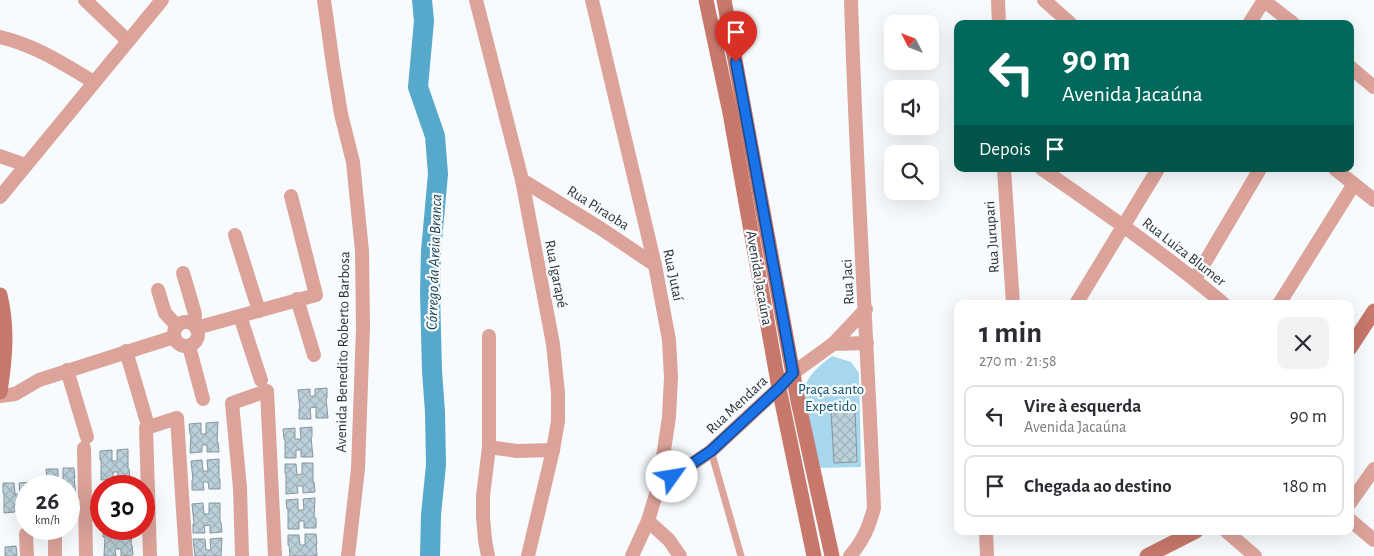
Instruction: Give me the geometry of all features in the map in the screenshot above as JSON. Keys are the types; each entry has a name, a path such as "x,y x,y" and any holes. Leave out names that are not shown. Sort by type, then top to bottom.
{"street":[{"path":"85,0 128,41"},
{"path":"0,197 162,0"},
{"name":"Avenida Benedito Roberto Barbosa","path":"324,0 334,75 353,162 362,251 363,328 358,469 348,556"},
{"name":"Rua Igarapé","path":"476,0 522,180 553,344 558,421 528,556"},
{"name":"Rua Jutaí","path":"592,0 655,265 669,340 671,377 659,484 648,521 632,556"},
{"name":"Avenida Jacaúna","path":"706,0 730,113 779,388 814,556"},
{"name":"Avenida Jacaúna","path":"724,0 793,373 832,556"},
{"name":"Rua Jaci","path":"850,556 858,547 868,527 874,508 851,0"},
{"path":"998,0 999,20"},
{"path":"1044,0 1066,20"},
{"path":"1252,20 1264,0 1289,20"},
{"path":"0,38 13,40 48,54 94,82"},
{"path":"1354,70 1374,87"},
{"path":"0,156 26,165"},
{"name":"Rua Jurupari","path":"1004,172 1013,300"},
{"name":"Rua Luiza Blumer","path":"1046,172 1124,225 1219,300"},
{"path":"1081,300 1156,172"},
{"path":"1195,279 1258,172"},
{"path":"1339,172 1374,200"},
{"name":"Rua Piraoba","path":"522,180 600,228 655,265"},
{"path":"1282,300 1354,184"},
{"path":"0,295 5,362 0,394 15,394 39,380 126,351 175,331 180,324 187,322 195,327 316,295 292,196"},
{"path":"235,235 259,311"},
{"path":"158,290 165,313 175,331 175,340 181,346 188,346 196,341 198,337 195,327 195,314 183,273"},
{"path":"297,299 314,355"},
{"name":"Rua Mendara","path":"659,484 711,451 793,373 833,344 866,309"},
{"path":"1354,342 1374,311"},
{"path":"240,316 261,380"},
{"path":"488,556 483,503 490,447 489,336"},
{"path":"833,344 867,343"},
{"path":"188,346 203,398"},
{"path":"126,351 146,419"},
{"path":"67,370 85,443 86,556"},
{"path":"242,556 240,488 232,403 267,391 275,556"},
{"path":"150,556 146,428 177,418 186,556"},
{"path":"490,447 517,451 553,450"},
{"path":"1354,497 1374,469"},
{"path":"648,521 669,540 680,556"},
{"path":"1354,523 1374,540"},
{"path":"986,535 987,556"},
{"path":"1147,556 1188,535"},
{"path":"1231,535 1255,556"},
{"path":"26,540 27,556"},
{"path":"55,540 55,556"}],"lane":[{"path":"711,451 741,556"}],"green space":[{"name":"Praça santo Expetido","path":"832,356 851,362 859,373 861,467 817,468 808,425 805,401 806,384 817,368"}],"building":[{"path":"327,388 328,418 316,418 316,407 310,408 311,419 299,419 298,390 310,389 310,396 315,396 315,389"},
{"path":"837,409 855,411 857,462 834,463 831,411"},
{"path":"218,422 217,442 219,452 207,452 207,445 202,445 202,452 190,453 191,434 189,424 201,423 201,434 206,434 206,423"},
{"path":"312,427 313,457 301,457 301,450 296,450 296,458 285,458 283,429 295,428 295,439 301,439 300,428"},
{"path":"128,449 130,475 118,475 118,472 113,472 113,475 101,475 100,451 112,450 112,461 117,461 117,450"},
{"path":"219,459 220,489 209,489 208,482 203,482 204,490 192,490 191,461 202,460 203,471 208,471 207,460"},
{"path":"302,463 313,463 315,492 303,493 303,486 297,486 298,493 286,494 285,464 296,464 297,475 302,474"},
{"path":"63,468 74,468 75,475 63,475"},
{"path":"46,469 58,469 58,475 47,475"},
{"path":"3,483 14,483 15,512 4,513"},
{"path":"315,498 314,518 316,518 316,528 304,528 304,521 299,521 299,529 288,529 286,500 298,499 298,510 304,510 303,499"},
{"path":"203,503 204,514 209,514 209,503 220,503 222,532 210,533 210,525 204,526 205,533 193,533 192,504"},
{"path":"305,534 316,534 317,556 289,556 288,535 299,535 300,545 305,545"},
{"path":"222,538 221,556 195,556 193,539 205,539 206,550 211,550 210,539"},
{"path":"105,540 131,540 133,555 121,556 121,549 115,549 116,556 104,556"},
{"path":"16,546 17,556 5,556 5,547"}],"waterway":[{"name":"Córrego da Areia Branca","path":"422,0 424,21 418,87 435,136 438,174 431,251 430,293 436,465 431,515 430,556"}],"route":[{"path":"672,477 711,451 793,373 736,62"}]}
